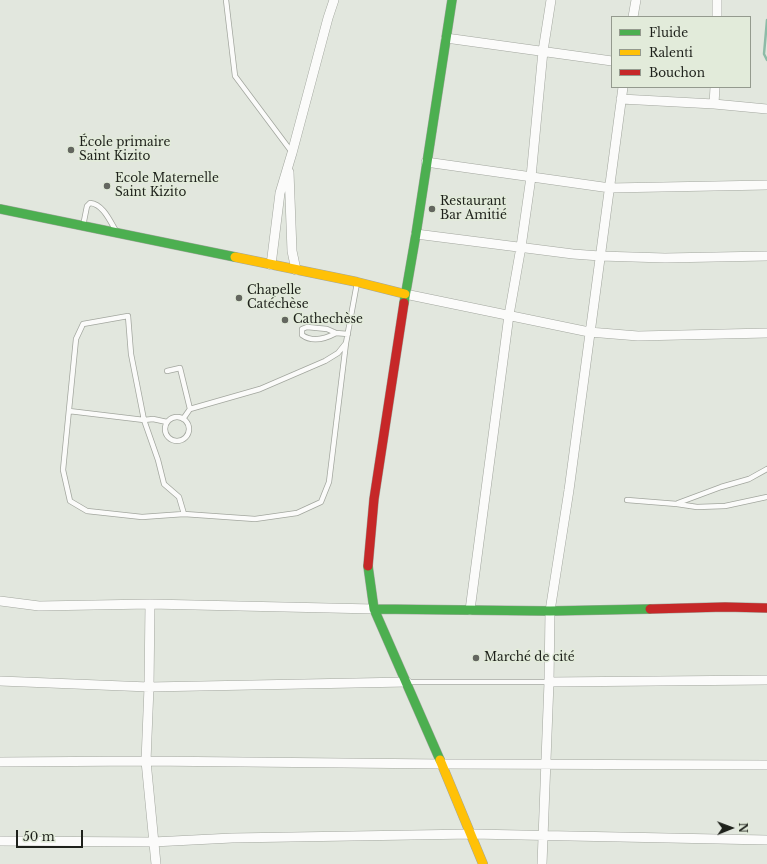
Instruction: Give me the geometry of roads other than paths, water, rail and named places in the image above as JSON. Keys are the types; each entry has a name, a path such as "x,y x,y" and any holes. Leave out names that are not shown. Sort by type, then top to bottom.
{"street":[{"path":"452,0 374,499 368,562 374,608 472,834 483,864"},
{"path":"470,610 509,315 531,177 543,51 551,0"},
{"path":"633,16 636,0"},
{"path":"717,0 717,16"},
{"path":"271,264 280,193 289,165 332,2"},
{"path":"446,38 611,61"},
{"path":"542,864 542,835 550,682 550,611 623,88"},
{"path":"714,104 715,88"},
{"path":"621,99 767,108"},
{"path":"426,162 610,188 767,185"},
{"path":"289,165 292,251 296,270"},
{"path":"0,209 271,264 357,282 405,294 589,332 638,336 767,334"},
{"path":"416,234 573,254 600,256 665,258 767,256"},
{"path":"0,601 39,606 150,604 550,611 725,607 767,608"},
{"path":"150,604 146,761 156,864"},
{"path":"550,682 767,680"},
{"path":"0,681 149,687 407,682"},
{"path":"0,762 146,761 767,765"},
{"path":"0,841 153,842 232,838 472,834 767,840"}],"lane":[{"path":"226,0 235,76 292,153"},
{"path":"83,226 87,206 90,203 95,203 105,212 117,233"},
{"path":"184,514 179,497 164,484 158,460 144,420 131,354 128,316 83,324 76,339 63,470 70,501 87,511 142,518 184,514 255,519 297,513 321,502 329,482 346,343 357,282"},
{"path":"336,333 318,340 308,339 302,335 302,329 307,327 327,329 336,333 348,334"},
{"path":"183,419 190,409 260,389 325,361 338,353 346,343"},
{"path":"167,371 180,368 190,409"},
{"path":"69,411 144,420 153,419 167,422"},
{"path":"178,416 183,419 187,423 188,430 186,435 182,439 175,441 170,438 166,434 165,427 167,422 171,418 178,416"},
{"path":"677,504 721,486 749,478 767,469"},
{"path":"627,500 697,507 725,506 767,497"},
{"path":"407,682 550,682"}],"waterway":[{"path":"767,20 764,54 767,60"}],"place":[{"name":"École primaire Saint Kizito","path":"71,150"},
{"name":"Ecole Maternelle Saint Kizito","path":"107,186"},
{"name":"Restaurant Bar Amitié","path":"432,209"},
{"name":"Chapelle Catéchèse","path":"239,298"},
{"name":"Cathechèse","path":"285,320"},
{"name":"Marché de cité","path":"476,658"}]}
